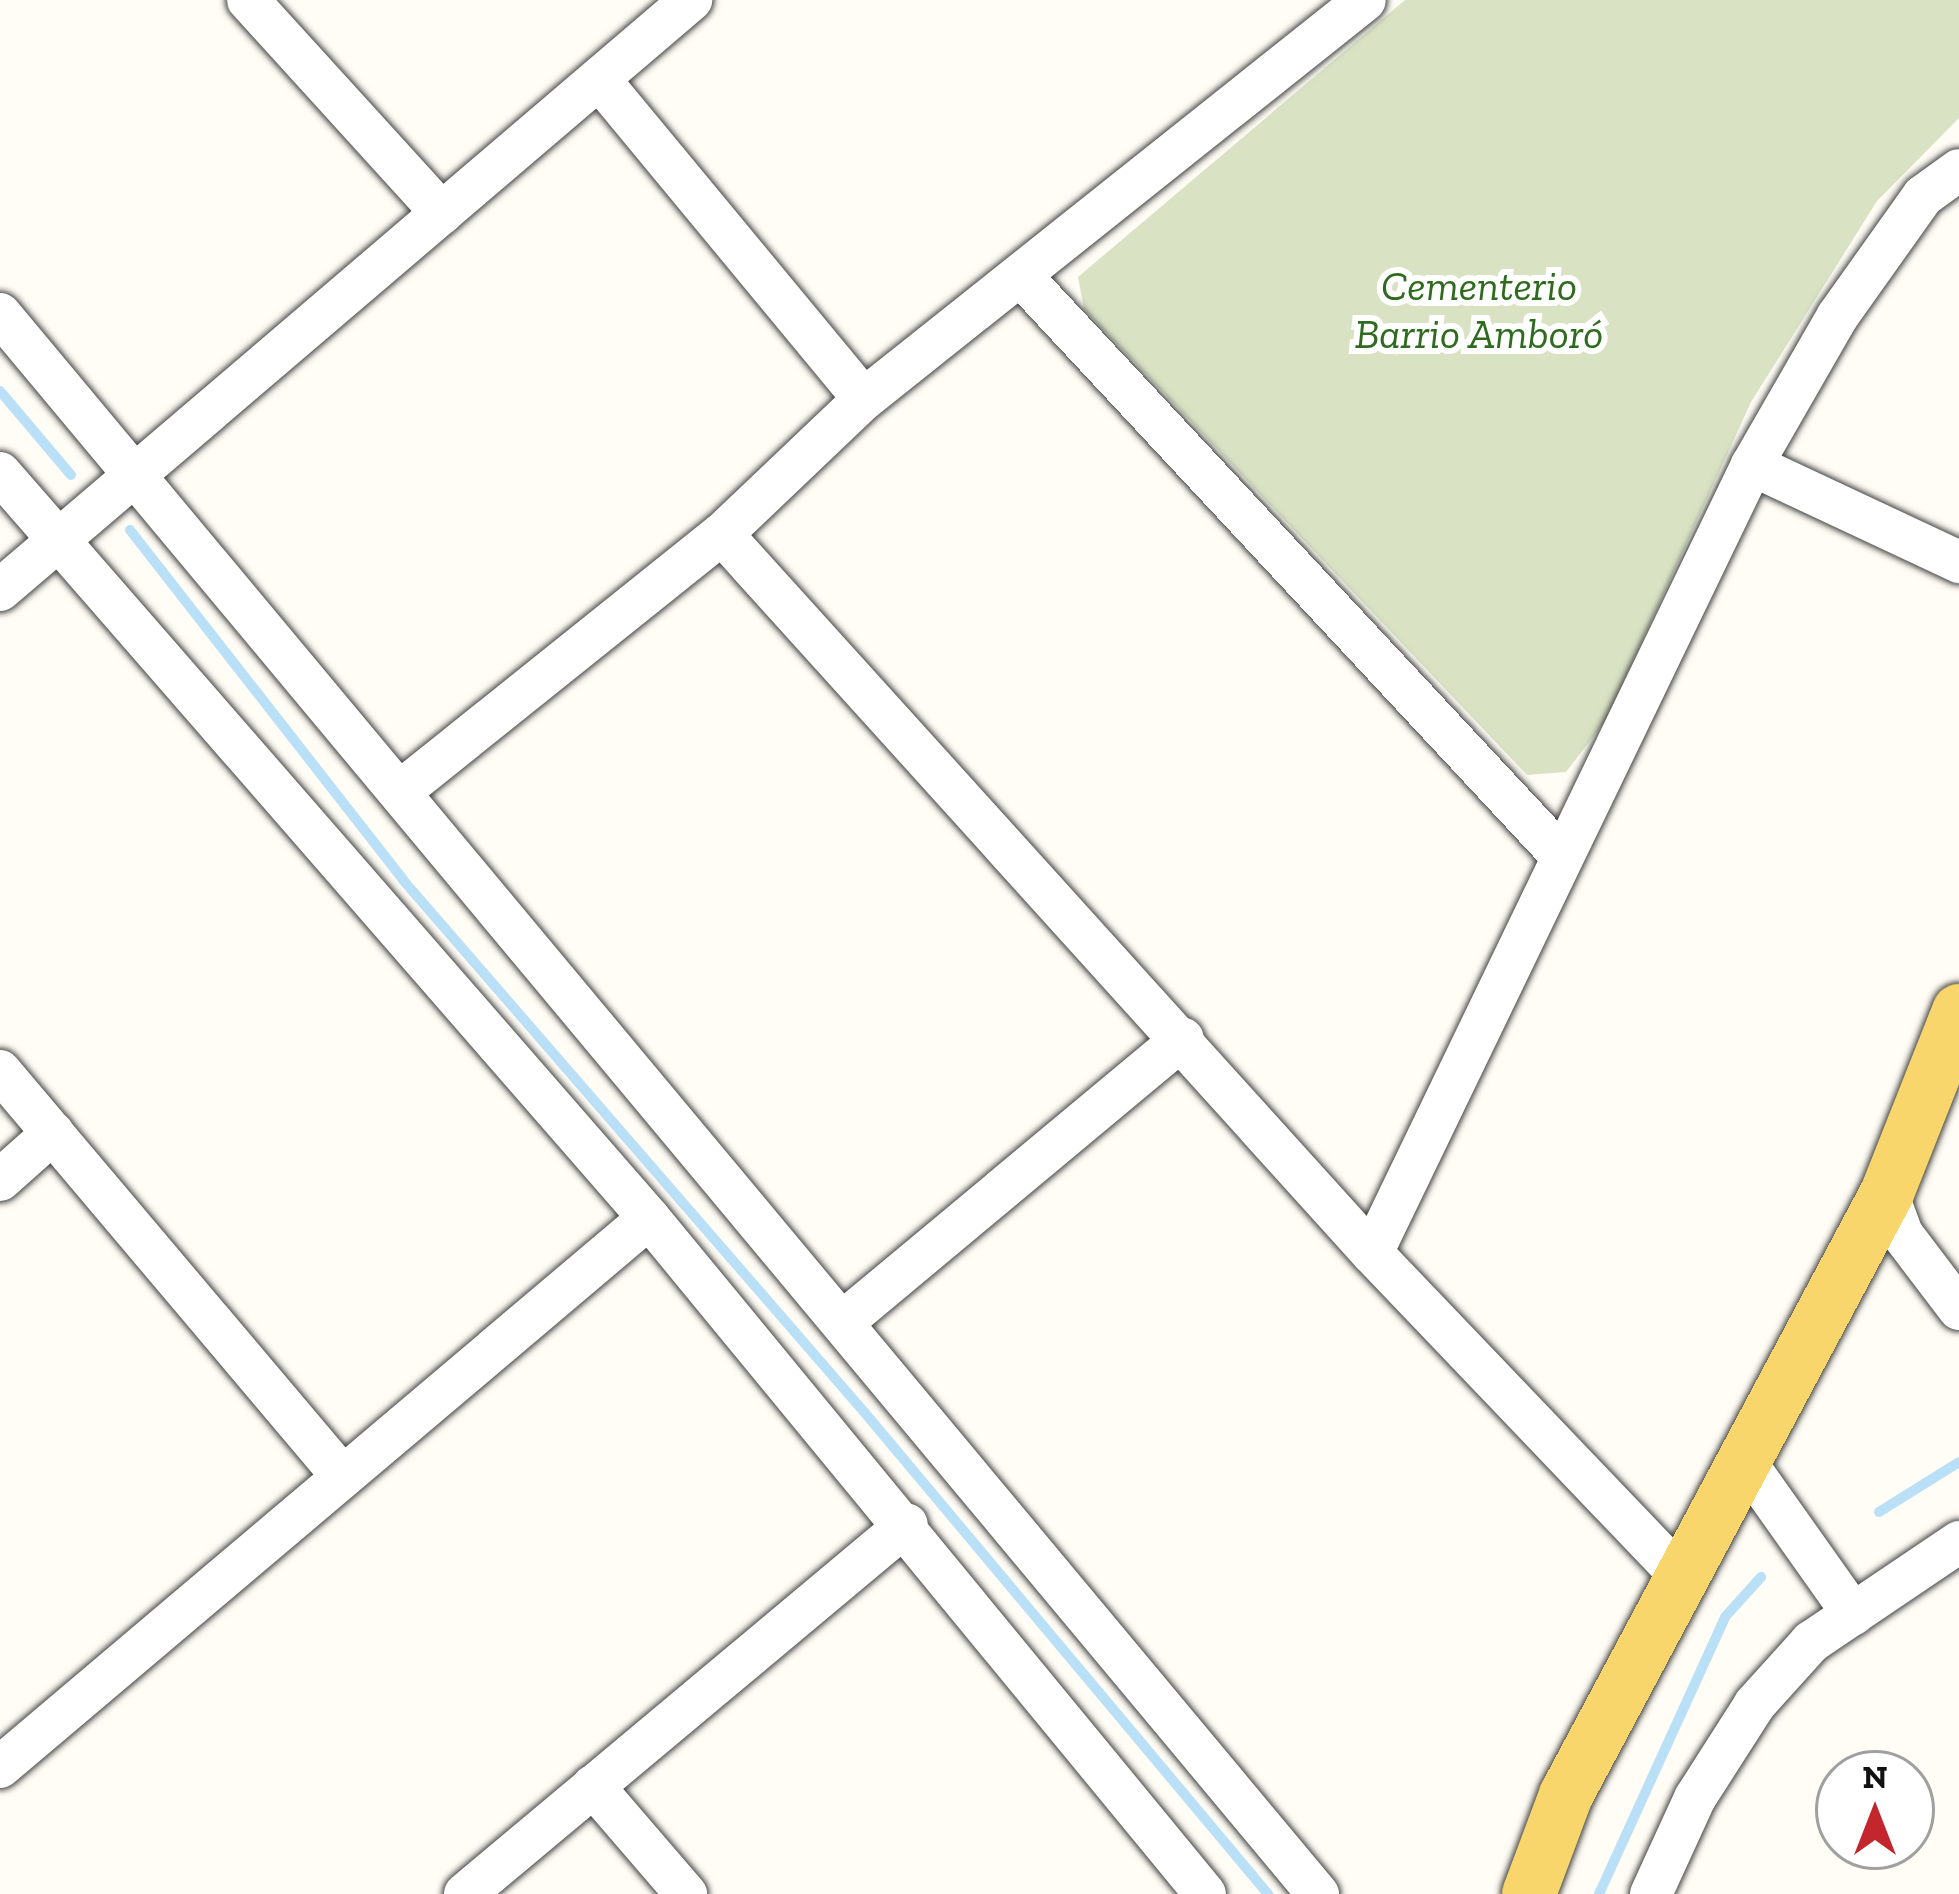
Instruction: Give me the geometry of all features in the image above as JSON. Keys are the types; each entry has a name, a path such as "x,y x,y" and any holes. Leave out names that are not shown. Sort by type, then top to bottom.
{"main road":[{"path":"1528,1894 1566,1795 1887,1193 1959,1011"}],"street":[{"path":"248,0 442,213"},
{"path":"0,590 691,0"},
{"path":"402,790 722,534 864,399 1022,277 1344,6"},
{"path":"599,79 864,399"},
{"path":"1372,1253 1559,853 1752,465 1837,317 1923,196 1959,170"},
{"path":"1022,277 1559,853"},
{"path":"0,314 402,790 1318,1894"},
{"path":"1752,465 1959,562"},
{"path":"0,472 649,1218 907,1524 1204,1894"},
{"path":"722,534 1372,1253 1684,1579"},
{"path":"844,1321 1183,1039"},
{"path":"0,1071 343,1477"},
{"path":"0,1180 53,1133"},
{"path":"1887,1193 1902,1234 1959,1309"},
{"path":"0,1767 649,1218"},
{"path":"1744,1460 1852,1613"},
{"path":"465,1894 907,1524"},
{"path":"1651,1894 1695,1798 1755,1704 1811,1642 1959,1542"},
{"path":"593,1786 686,1894"}],"green space":[{"name":"Cementerio Barrio Amboró","path":"1405,0 1959,0 1959,118 1877,201 1751,402 1606,720 1566,772 1527,775 1084,309 1078,277"}],"waterway":[{"path":"0,391 71,475"},
{"path":"130,530 403,880 865,1413 1268,1894"},
{"path":"1879,1512 1959,1462"},
{"path":"1599,1894 1725,1617 1761,1577"}]}
